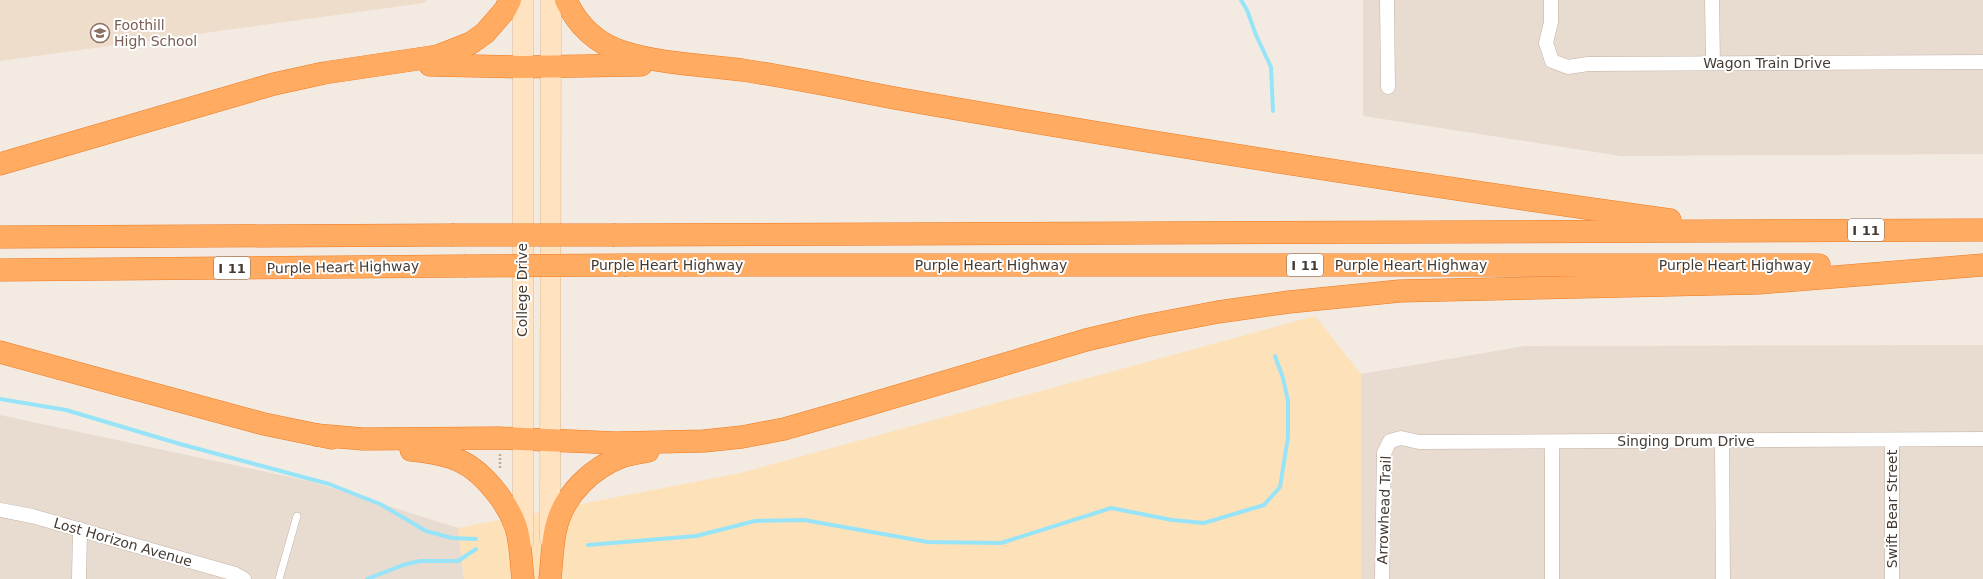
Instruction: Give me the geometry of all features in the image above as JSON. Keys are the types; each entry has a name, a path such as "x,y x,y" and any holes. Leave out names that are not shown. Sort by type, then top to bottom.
{"highway":[{"path":"0,164 274,84 324,74 438,56 471,43 495,22 510,0"},
{"path":"566,0 584,29 609,47 638,56 744,70 984,114 1407,183 1748,230"},
{"path":"370,67 439,65 522,67 698,65"},
{"name":"I 11","path":"0,237 1983,230"},
{"name":"Purple Heart Highway","path":"0,270 626,265 1983,265"},
{"path":"550,579 557,524 570,497 588,476 621,457 704,441 742,437 784,429 1108,335 1218,312 1290,302 1400,292 1758,283 1983,265"},
{"path":"0,352 264,424 364,445 444,455 471,466 485,478 509,509 516,528 523,579"},
{"path":"317,435 363,439 522,439 585,443 704,441"}],"main road":[{"name":"College Drive","path":"523,0 523,579"},
{"name":"College Drive","path":"550,579 551,0"}],"street":[{"path":"1387,0 1388,87"},
{"name":"Wagon Train Drive","path":"1551,0 1551,22 1546,43 1552,61 1568,67 1588,64 1983,62"},
{"path":"1712,0 1712,63"},
{"name":"Singing Drum Drive","path":"1390,441 1401,438 1419,442 1983,439"},
{"name":"Swift Bear Street","path":"1892,440 1892,579"},
{"name":"Arrowhead Trail","path":"1382,579 1383,468 1384,453 1390,441"},
{"path":"1722,441 1723,579"},
{"path":"1552,442 1552,579"},
{"name":"Lost Horizon Avenue","path":"0,510 32,516 80,529 235,574 244,579"},
{"path":"79,579 80,529"}],"lane":[{"path":"279,579 297,516"}],"shaded area":[{"name":"Foothill High School","path":"0,0 427,0 424,3 0,61"},
{"path":"1363,0 1983,0 1983,154 1621,156 1363,116"},
{"path":"1983,345 1983,579 1361,579 1361,374 1525,346"},
{"path":"0,415 313,482 458,528 464,579 0,579"}],"sand":[{"path":"1315,316 1361,374 1361,579 464,579 458,528 740,473"}],"waterway":[{"path":"1241,0 1247,10 1256,35 1271,67 1273,111"},
{"path":"588,545 696,536 755,521 804,520 928,542 1001,543 1111,508 1172,520 1204,523 1264,505 1280,487 1288,437 1288,401 1283,378 1275,356"},
{"path":"0,399 66,410 180,444 329,484 380,504 426,531 452,538 476,539"},
{"path":"367,579 403,565 420,561 458,561 476,549"}],"place":[{"name":"Foothill High School","path":"100,33"}]}
